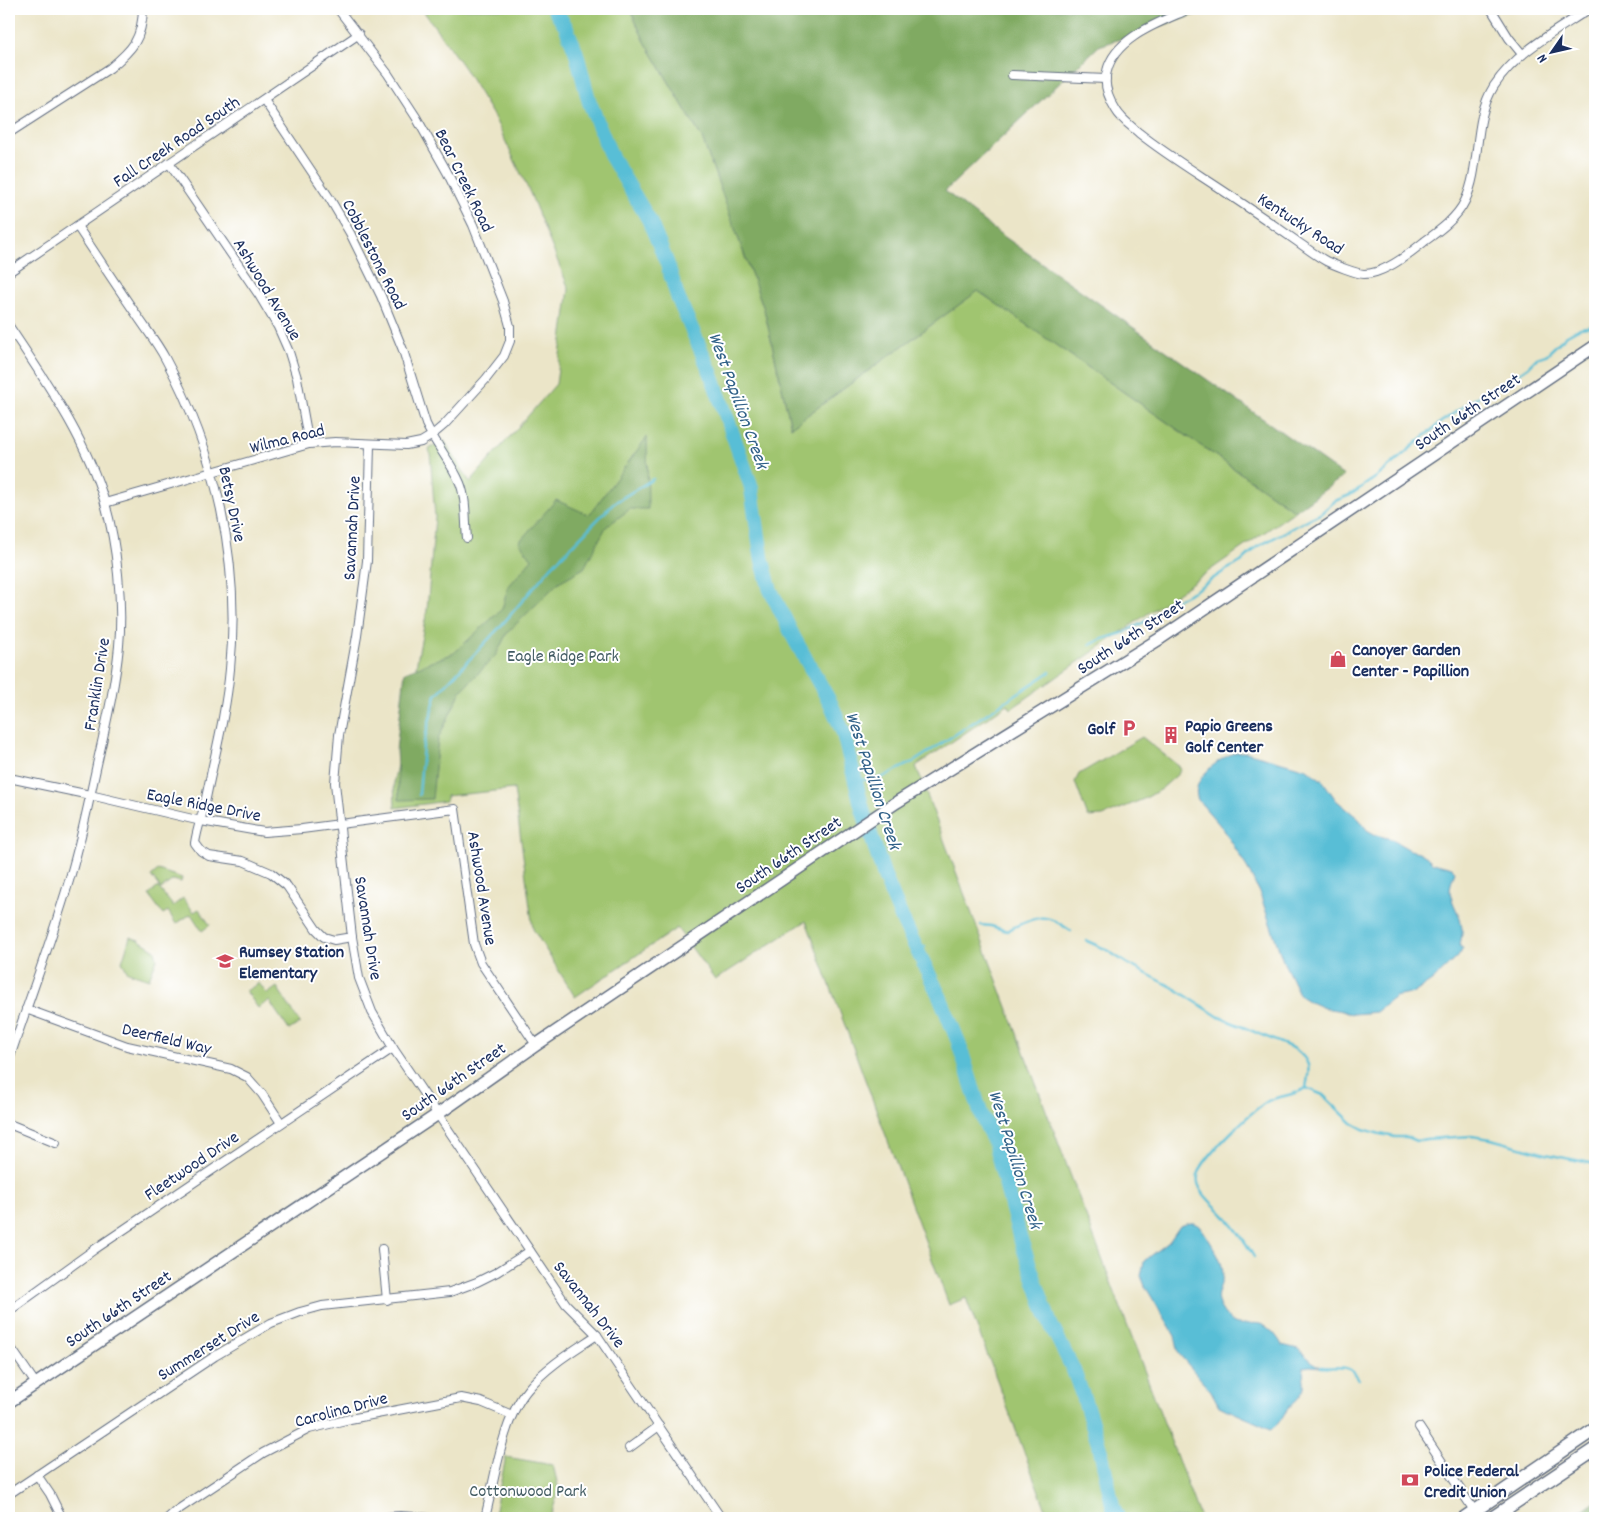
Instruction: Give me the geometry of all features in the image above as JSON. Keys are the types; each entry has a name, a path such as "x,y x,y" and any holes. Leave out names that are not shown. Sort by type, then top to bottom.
{"main road":[{"path":"1473,1516 1595,1429"},
{"path":"1492,1518 1595,1449"}],"street":[{"path":"9,133 124,57 138,40 143,9"},
{"name":"Bear Creek Road","path":"338,9 388,74 416,117 447,172 472,225 503,301 510,326 510,341 504,356 486,379"},
{"path":"1012,75 1106,79 1107,70 1113,58 1130,39 1189,9"},
{"path":"1490,9 1522,54"},
{"name":"Kentucky Road","path":"1106,79 1105,82 1109,96 1116,111 1159,149 1326,261 1364,274 1376,272 1389,266 1412,251 1442,228 1464,203 1474,173 1482,116 1494,85 1522,54 1589,9"},
{"name":"Fall Creek Road South","path":"9,272 359,34"},
{"name":"Cobblestone Road","path":"264,100 330,199 350,233 382,296 400,341 426,424 460,483 467,538"},
{"name":"Ashwood Avenue","path":"169,164 259,295 278,327 289,352 297,378 306,419 309,444"},
{"name":"Betsy Drive","path":"77,226 164,356 202,440 222,513 229,557 233,614 230,669 226,698 195,843 208,856 243,861 271,873 287,886 316,929 324,937 334,940 352,937"},
{"name":"Franklin Drive","path":"9,326 56,396 75,431 96,477 105,503 116,558 119,601 119,645 111,701 71,875 9,1060"},
{"name":"South 66th Street","path":"9,1402 438,1114 536,1045 897,802 1161,638 1595,346"},
{"name":"Wilma Road","path":"105,503 212,474 309,444 335,442 406,445 420,442 432,436 444,425 486,379"},
{"name":"Savannah Drive","path":"370,444 367,561 357,636 339,735 335,783 352,937 359,978 372,1012 393,1048 566,1304 597,1335 721,1518"},
{"name":"Eagle Ridge Drive","path":"9,778 201,821 264,832 455,809"},
{"name":"Ashwood Avenue","path":"455,809 474,944 481,963 536,1045"},
{"name":"Deerfield Way","path":"26,1009 127,1046 231,1069 247,1077 262,1094 281,1123"},
{"name":"Fleetwood Drive","path":"9,1311 95,1249 393,1048"},
{"path":"9,1124 56,1143"},
{"path":"382,1249 387,1300"},
{"name":"Summerset Drive","path":"9,1494 215,1356 271,1323 322,1306 450,1292 490,1276 530,1251"},
{"path":"485,1518 512,1415 527,1390 539,1377 597,1335"},
{"path":"9,1345 36,1384"},
{"name":"Carolina Drive","path":"168,1518 263,1452 309,1429 461,1398 481,1402 512,1415"},
{"path":"629,1448 659,1426"},
{"path":"1419,1428 1473,1516"},
{"path":"37,1475 50,1494 62,1518"},
{"path":"374,1518 400,1516 430,1518"}],"green space":[{"name":"Eagle Ridge Park","path":"422,9 630,9 644,40 702,138 764,309 791,427 978,291 1295,511 1011,709 1008,704 916,766 1200,1518 1049,1518 966,1298 949,1305 806,921 715,980 677,928 575,997 533,929 514,789 446,796 446,801 395,808 394,780 427,610 435,517 429,449 444,440 470,482 556,384 569,289 530,193 494,117 464,68"},
{"path":"630,9 1213,9 1099,46 945,191 992,228 1344,476 1295,511 978,291 791,427 764,309 702,138 644,40"},
{"path":"647,437 648,509 630,509 606,527 584,568 559,582 507,633 496,655 461,691 438,739 432,799 399,800 396,750 405,672 454,653 502,609 508,587 532,559 519,542 556,500 589,515"},
{"path":"1142,737 1181,768 1178,774 1161,789 1146,798 1103,816 1088,817 1075,782 1079,774"},
{"path":"158,870 182,878 181,882 173,880 161,889 151,876"},
{"path":"158,887 173,906 183,898 194,912 199,909 210,925 202,931 191,914 176,924 168,911 163,914 149,895"},
{"path":"130,937 155,950 157,959 149,979 128,972 122,962"},
{"path":"259,983 267,994 277,987 300,1023 289,1030 269,1001 258,1008 246,991"},
{"name":"Cottonwood Park","path":"506,1457 553,1465 559,1490 550,1518 493,1518"},
{"path":"1595,1501 1595,1518 1570,1518 1573,1517"}],"water":[{"path":"1237,752 1246,752 1307,769 1323,781 1336,800 1359,819 1367,830 1376,835 1391,839 1410,850 1419,852 1433,863 1452,868 1455,871 1450,891 1462,928 1460,947 1463,948 1460,954 1433,980 1414,993 1395,997 1376,1012 1347,1013 1324,1008 1300,996 1283,961 1261,897 1248,869 1224,830 1198,800 1196,792 1202,777 1222,759"},
{"path":"1190,1223 1200,1226 1221,1262 1223,1274 1218,1291 1218,1302 1227,1317 1239,1324 1255,1323 1264,1325 1273,1332 1282,1345 1298,1349 1321,1367 1304,1367 1303,1391 1271,1429 1219,1406 1211,1391 1179,1354 1175,1336 1141,1276 1144,1261 1169,1242 1180,1226"}],"waterway":[{"name":"West Papillion Creek","path":"554,9 566,27 576,52 589,101 611,156 649,220 667,263 678,298 711,373 751,486 762,559 770,589 794,638 831,704 843,732 863,811 885,878 904,923 940,997 958,1041 981,1114 995,1144 1020,1238 1050,1323 1073,1369 1085,1402 1101,1452 1113,1507 1118,1518"},
{"path":"1090,645 1123,633 1144,622 1170,603 1194,591 1241,562 1257,547 1320,514 1335,501 1350,495 1378,476 1441,422 1482,394 1500,386 1528,367 1537,358 1546,355 1567,335 1580,328 1595,326"},
{"path":"419,795 423,746 436,695 500,627 551,567 614,503 653,479"},
{"path":"855,779 870,780 881,778 915,761 1050,672"},
{"path":"981,925 1007,931 1031,920 1045,918 1056,921 1071,931"},
{"path":"1087,941 1105,949 1128,964 1174,988 1219,1017 1295,1049 1307,1062 1308,1076 1306,1088"},
{"path":"916,947 925,947"},
{"path":"1254,1257 1232,1224 1202,1192 1198,1182 1199,1172 1221,1143 1243,1121 1263,1105 1270,1100 1297,1093 1306,1088 1323,1095 1352,1123 1363,1129 1380,1134 1407,1137 1416,1141 1472,1136 1595,1164"},
{"path":"1321,1367 1347,1368 1359,1379"}],"place":[{"name":"Canoyer Garden Center - Papillion","path":"1338,659"},
{"name":"Golf","path":"1129,728"},
{"name":"Papio Greens Golf Center","path":"1171,735"},
{"name":"Rumsey Station Elementary","path":"225,961"},
{"name":"Police Federal Credit Union","path":"1410,1480"}]}
